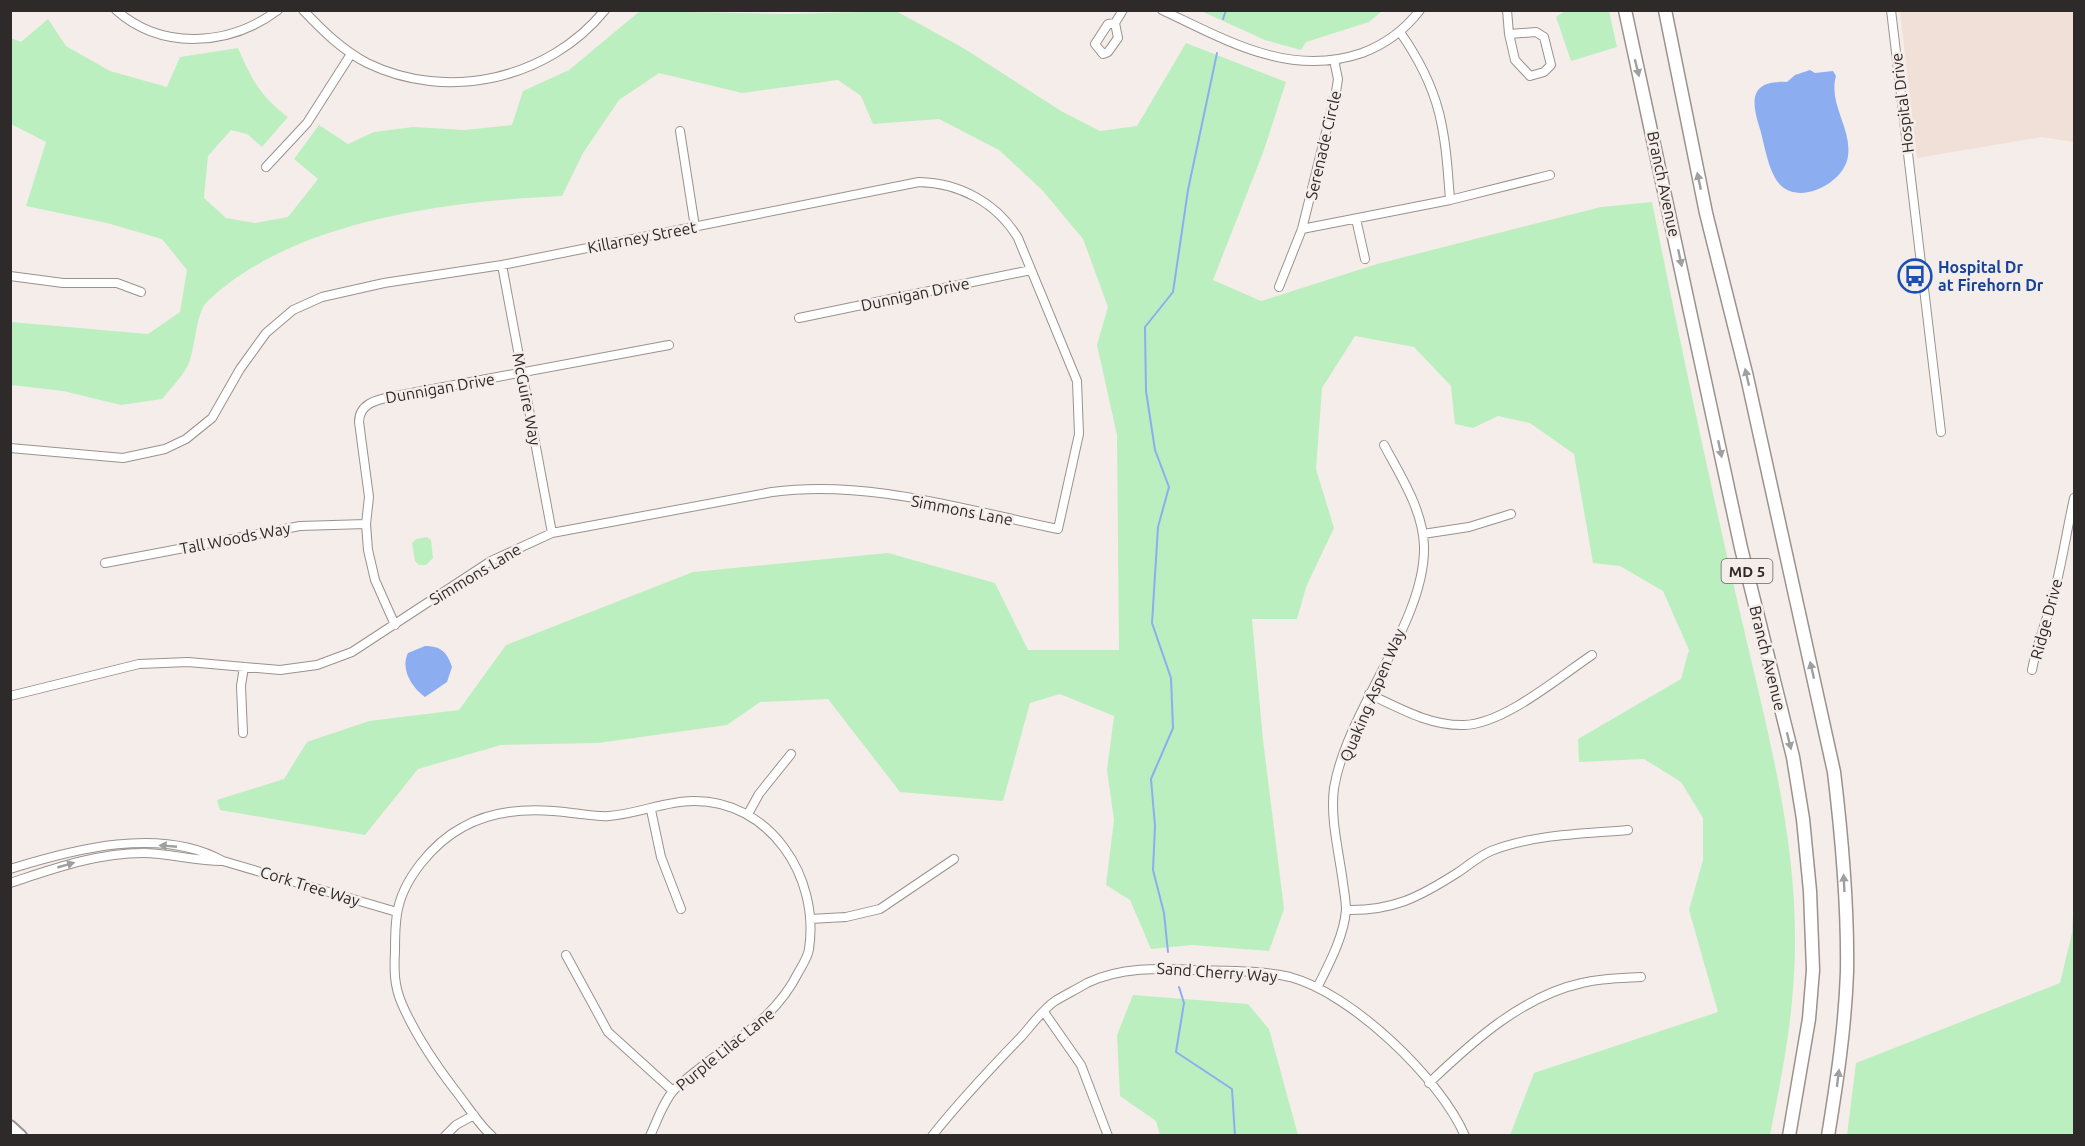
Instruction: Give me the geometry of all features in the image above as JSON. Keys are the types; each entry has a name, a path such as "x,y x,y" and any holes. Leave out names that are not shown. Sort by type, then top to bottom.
{"highway":[{"name":"Branch Avenue","path":"1625,10 1680,255 1741,548 1793,757 1803,819 1810,891 1812,970 1809,1019 1789,1136"},
{"name":"MD 5","path":"1665,10 1706,213 1747,377 1834,772 1841,834 1847,972 1840,1060 1828,1136"}],"main road":[{"path":"10,1126 21,1136"}],"street":[{"path":"116,10 152,32 178,39 196,40 237,33 278,10"},
{"path":"303,10 351,54 384,70 415,80 448,83 486,80 519,72 538,63 579,34 605,10"},
{"path":"1116,23 1123,10"},
{"path":"1162,10 1259,54 1297,61 1334,60 1369,50 1401,32 1420,10"},
{"path":"1507,10 1509,34 1515,60 1524,72 1533,76 1548,70 1550,56 1541,33 1509,34"},
{"name":"Hospital Drive","path":"1892,10 1941,432"},
{"path":"1401,32 1426,71 1438,106 1448,152 1450,200"},
{"path":"266,167 307,123 351,54"},
{"name":"Serenade Circle","path":"1279,287 1302,229 1336,92 1338,79 1334,60"},
{"path":"680,131 695,227"},
{"path":"1302,229 1450,200 1550,175"},
{"name":"Killarney Street","path":"10,448 123,458 165,449 186,439 212,418 257,343 293,310 340,292 502,265 911,182 931,182 965,192 996,210 1009,224 1018,238 1077,381 1079,434 1058,529"},
{"path":"1356,219 1365,259"},
{"name":"McGuire Way","path":"502,265 552,533"},
{"name":"Dunnigan Drive","path":"799,318 1031,270"},
{"path":"10,276 63,283 117,283 141,292"},
{"name":"Dunnigan Drive","path":"395,625 375,580 368,550 366,524 369,497 359,422 359,415 364,408 372,401 390,397 669,345"},
{"name":"Quaking Aspen Way","path":"1318,987 1332,960 1346,910 1333,811 1334,787 1346,747 1409,610 1422,567 1423,534 1406,489 1383,445"},
{"name":"Simmons Lane","path":"10,696 139,664 188,662 280,670 317,665 352,652 491,561 523,544 552,533 802,488 859,489 1058,529"},
{"name":"Ridge Drive","path":"2032,670 2036,644 2047,622 2055,592 2074,498"},
{"path":"1423,534 1469,527 1511,514"},
{"name":"Tall Woods Way","path":"105,563 300,526 366,524"},
{"path":"1369,694 1426,720 1466,725 1485,721 1513,707 1592,655"},
{"path":"243,733 241,686 244,667"},
{"path":"748,814 759,794 791,754"},
{"name":"Purple Lilac Lane","path":"397,912 411,878 428,855 463,827 514,811 541,809 604,817 693,801 714,803 748,814 762,824 788,850 799,870 807,897 810,919 809,952 790,990 774,1010 673,1091 650,1136"},
{"path":"651,810 661,856 681,909"},
{"path":"1346,910 1370,911 1401,905 1428,892 1490,851 1533,840 1628,830"},
{"name":"Cork Tree Way","path":"10,869 76,850 142,844 207,852 223,861"},
{"name":"Cork Tree Way","path":"10,883 77,862 142,853 223,861 397,912"},
{"path":"810,919 846,917 880,909 954,859"},
{"path":"397,912 394,979 401,1003 440,1070 492,1136"},
{"path":"566,955 608,1032 673,1091"},
{"name":"Sand Cherry Way","path":"932,1136 962,1099 1054,1002 1090,982 1148,968 1248,972 1288,977 1318,987 1341,1000 1386,1034 1429,1083 1459,1122 1465,1136"},
{"path":"1429,1083 1493,1026 1542,999 1581,983 1641,977"},
{"path":"1044,1012 1081,1065 1108,1136"},
{"path":"445,1136 456,1125 474,1115"}],"shaded area":[{"path":"1900,11 2074,11 2074,142 2041,137 1917,158"}],"green space":[{"path":"640,11 790,14 896,11 965,49 1061,111 1100,131 1137,126 1186,43 1286,82 1264,150 1213,280 1261,301 1377,264 1601,207 1652,202 1704,454 1767,729 1790,857 1795,942 1793,991 1784,1063 1770,1135 1510,1135 1534,1073 1718,1012 1689,910 1703,860 1703,818 1681,782 1644,759 1579,762 1578,739 1681,679 1689,650 1663,591 1620,566 1593,563 1574,454 1530,423 1498,416 1473,428 1455,424 1451,386 1414,347 1355,336 1322,388 1316,469 1334,528 1306,587 1297,619 1252,619 1263,740 1284,909 1269,951 1192,945 1151,949 1130,900 1106,885 1114,820 1107,770 1114,716 1060,694 1030,703 1003,801 900,792 828,699 760,702 727,725 598,743 501,745 418,769 365,835 220,810 217,800 284,779 307,742 369,721 459,710 506,645 693,572 888,553 995,583 1028,650 1119,650 1117,435 1097,345 1108,307 1083,239 1042,190 999,150 939,119 873,124 861,96 838,80 742,93 659,73 619,100 583,153 562,196 471,203 374,220 327,234 282,252 242,274 203,307 187,367 162,399 121,405 63,391 11,385 11,322 148,334 180,312 187,270 162,239 107,223 26,206 46,142 11,124 11,38 21,42 48,19 66,46 110,71 167,87 180,57 238,48 258,87 270,102 288,117 262,147 247,134 231,130 208,156 204,198 226,218 255,223 288,217 318,179 294,159 319,125 348,144 374,132 413,127 465,130 512,125 523,91 569,70"},
{"path":"1201,11 1382,11 1369,22 1306,42 1301,50 1265,40"},
{"path":"1565,11 1609,11 1617,47 1571,61 1556,17"},
{"path":"427,537 431,540 433,558 426,565 419,565 415,561 412,543 416,539"},
{"path":"2074,897 2074,1135 1847,1135 1856,1063 2060,983 2072,933"},
{"path":"1133,995 1248,1004 1269,1029 1298,1135 1160,1135 1156,1121 1120,1096 1117,1035"}],"water":[{"path":"1810,70 1815,73 1833,71 1836,76 1835,96 1847,136 1848,156 1840,174 1832,181 1813,191 1802,193 1784,188 1775,177 1757,119 1755,101 1759,89 1765,85 1787,82 1795,75"},
{"path":"425,646 443,651 452,667 447,682 425,697 412,683 405,665 408,653"}],"waterway":[{"path":"1223,19 1226,10"},
{"path":"1168,952 1164,913 1153,870 1155,826 1151,779 1173,728 1171,678 1152,623 1158,527 1169,487 1155,450 1146,391 1145,327 1173,292 1188,190 1217,53"},
{"path":"1179,987 1184,1003 1176,1052 1232,1089 1235,1136"}],"place":[{"name":"Hospital Dr at Firehorn Dr","path":"1915,276"}]}
